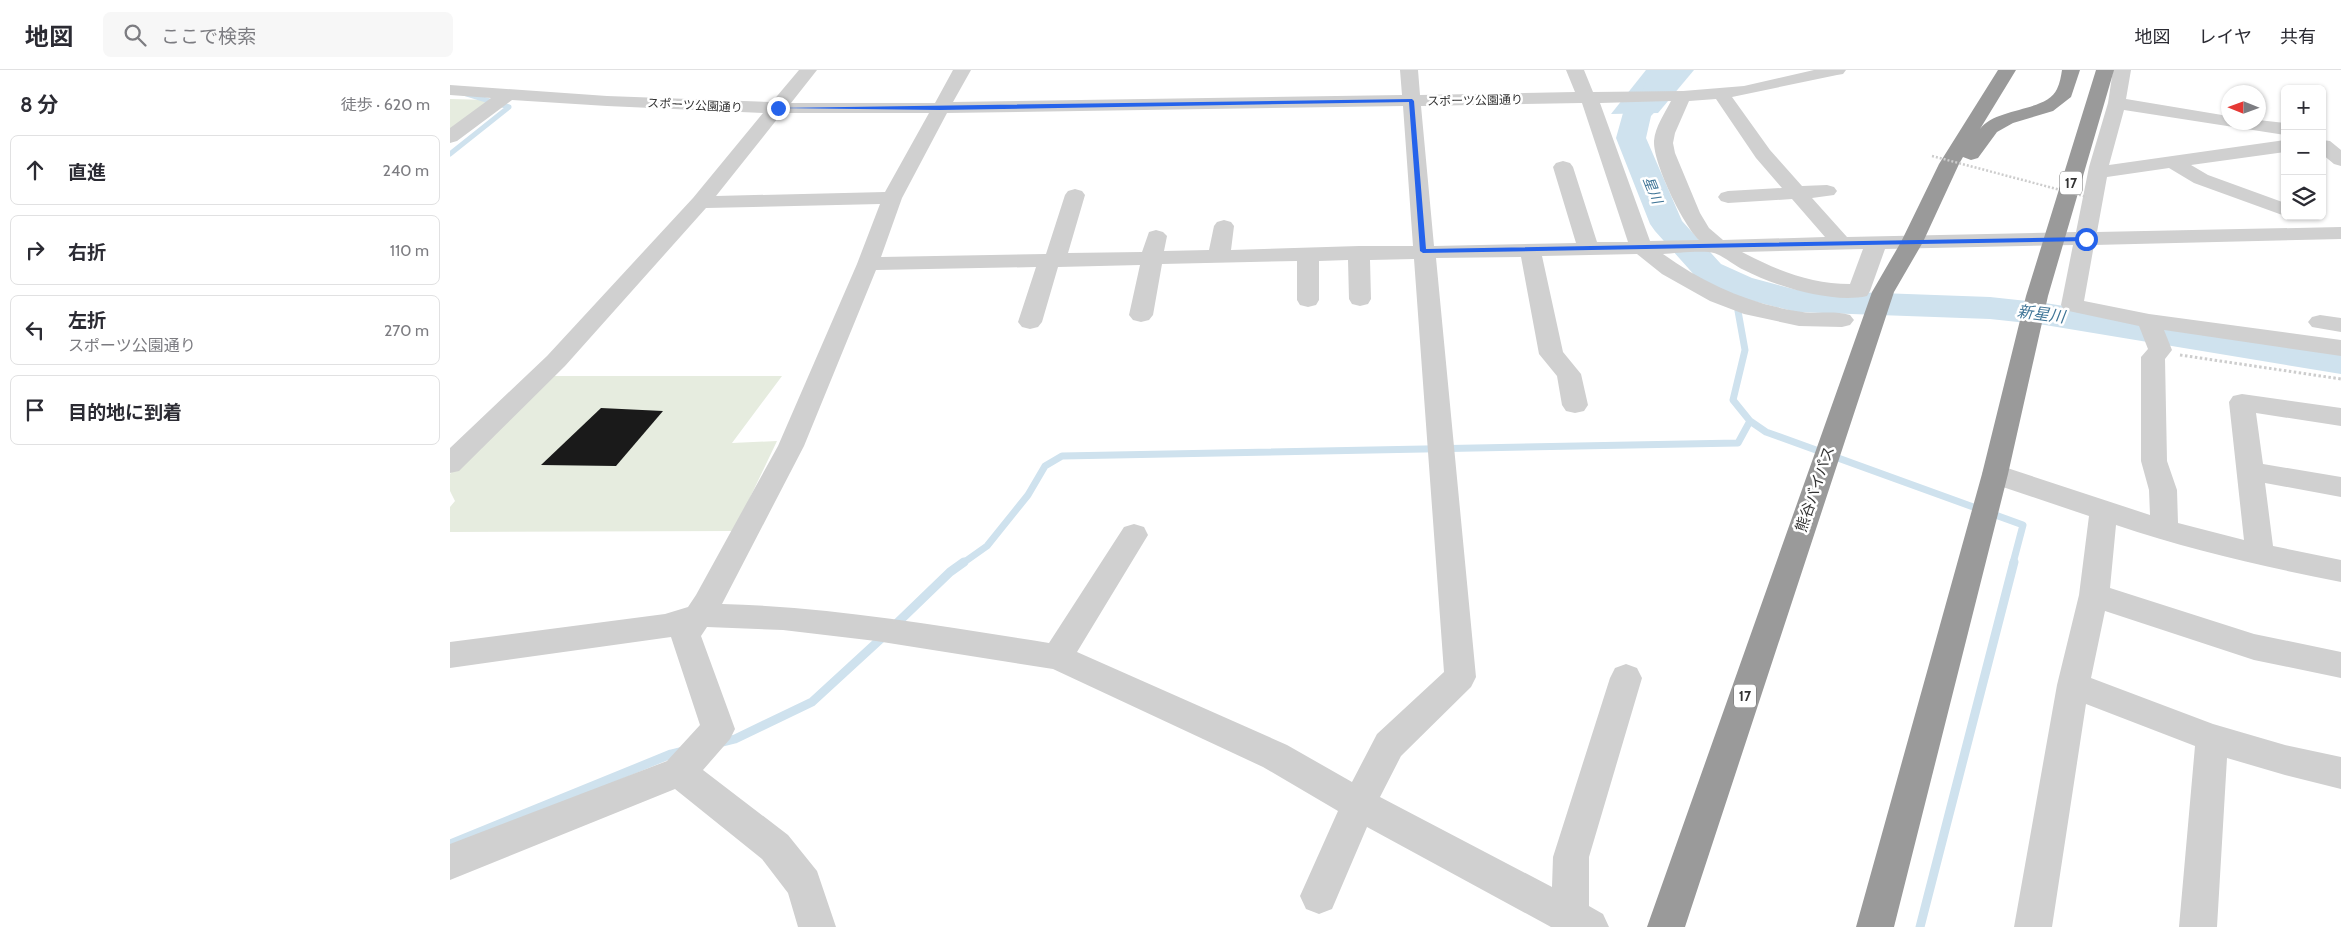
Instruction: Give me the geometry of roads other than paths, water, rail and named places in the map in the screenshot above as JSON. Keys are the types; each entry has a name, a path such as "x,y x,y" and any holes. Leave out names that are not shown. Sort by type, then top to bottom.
{"highway":[{"name":"熊谷バイパス","path":"1666,927 1883,292 1912,242 1939,164 2007,70"},
{"path":"1939,164 1962,168 1990,128 2007,119 2047,107 2065,93 2071,70"},
{"name":"17","path":"1875,927 1995,474 2027,333 2053,240 2105,70"}],"street":[{"path":"450,464 556,361 700,202 808,70"},
{"path":"455,866 683,768 718,729 685,634 701,615 791,446 868,264 892,198 962,70"},
{"path":"1319,896 1359,804 1389,745 1460,677 1409,70"},
{"path":"1575,70 1582,90 1595,97 1641,247 1670,269 1725,298 1752,309 1799,319 1842,320"},
{"name":"スポーツ公園通り","path":"452,84 508,94 778,108 940,108 1683,96 1722,94 1838,70"},
{"path":"2122,70 2116,103 2098,172 2072,305 2149,321 2341,348"},
{"path":"450,137 508,94"},
{"path":"1722,94 1763,154 1841,244"},
{"path":"1683,96 1664,137 1664,149 1686,206 1702,232 1742,260 1765,272 1801,284 1842,292 1859,291 1876,243"},
{"path":"2116,103 2221,120"},
{"path":"2266,126 2281,128"},
{"path":"2326,140 2341,136"},
{"path":"2326,145 2341,160"},
{"path":"2098,172 2281,147"},
{"path":"2244,152 2281,165"},
{"path":"2173,162 2201,179 2281,209"},
{"path":"1563,167 1588,248"},
{"path":"2326,172 2341,177"},
{"path":"1728,198 1827,191"},
{"path":"1030,322 1076,195"},
{"path":"700,202 892,198"},
{"path":"2309,220 2340,237"},
{"path":"1219,256 1224,226"},
{"path":"868,264 1052,260 1154,246 1219,256 2086,239 2340,237"},
{"path":"1140,316 1154,246"},
{"path":"1530,249 1550,354 1569,374 1575,404"},
{"path":"1359,252 1360,299"},
{"path":"1308,254 1308,300"},
{"path":"2149,321 2167,352 2153,357 2154,461 2163,490 2164,530"},
{"path":"2260,555 2242,402 2341,417"},
{"path":"2250,471 2341,487"},
{"path":"1995,474 2164,530 2260,555 2341,571"},
{"path":"2033,927 2073,685 2094,595 2104,511"},
{"path":"1057,657 1134,535"},
{"path":"2094,595 2254,647 2341,665"},
{"path":"450,655 665,626 701,615 783,618 876,628 1057,657 1275,756 1576,923"},
{"path":"1576,923 1571,857 1626,678"},
{"path":"2073,685 2212,738 2285,760 2341,773"},
{"path":"2198,927 2212,738"},
{"path":"683,768 775,847 804,884 817,927"}],"water":[{"path":"1646,70 1694,70 1658,113 1611,114"}],"waterway":[{"name":"新星川","path":"1665,70 1652,100 1637,113 1631,138 1667,224 1709,271 1739,286 1796,301 1990,308 2045,314 2341,362"},
{"path":"450,89 509,107 450,154"},
{"path":"1739,286 1738,311 1745,350 1733,400 1750,421"},
{"path":"963,563 987,546 1028,495 1045,466 1062,456 1738,443 1750,421"},
{"path":"1750,421 1766,432 2023,525 2013,563"},
{"path":"893,627 950,572 964,562"},
{"path":"1920,927 2014,562"},
{"path":"719,743 735,739 812,702 885,635"},
{"path":"450,844 671,754 683,751"}],"water label":[{"name":"星川","path":"1653,190"}]}
